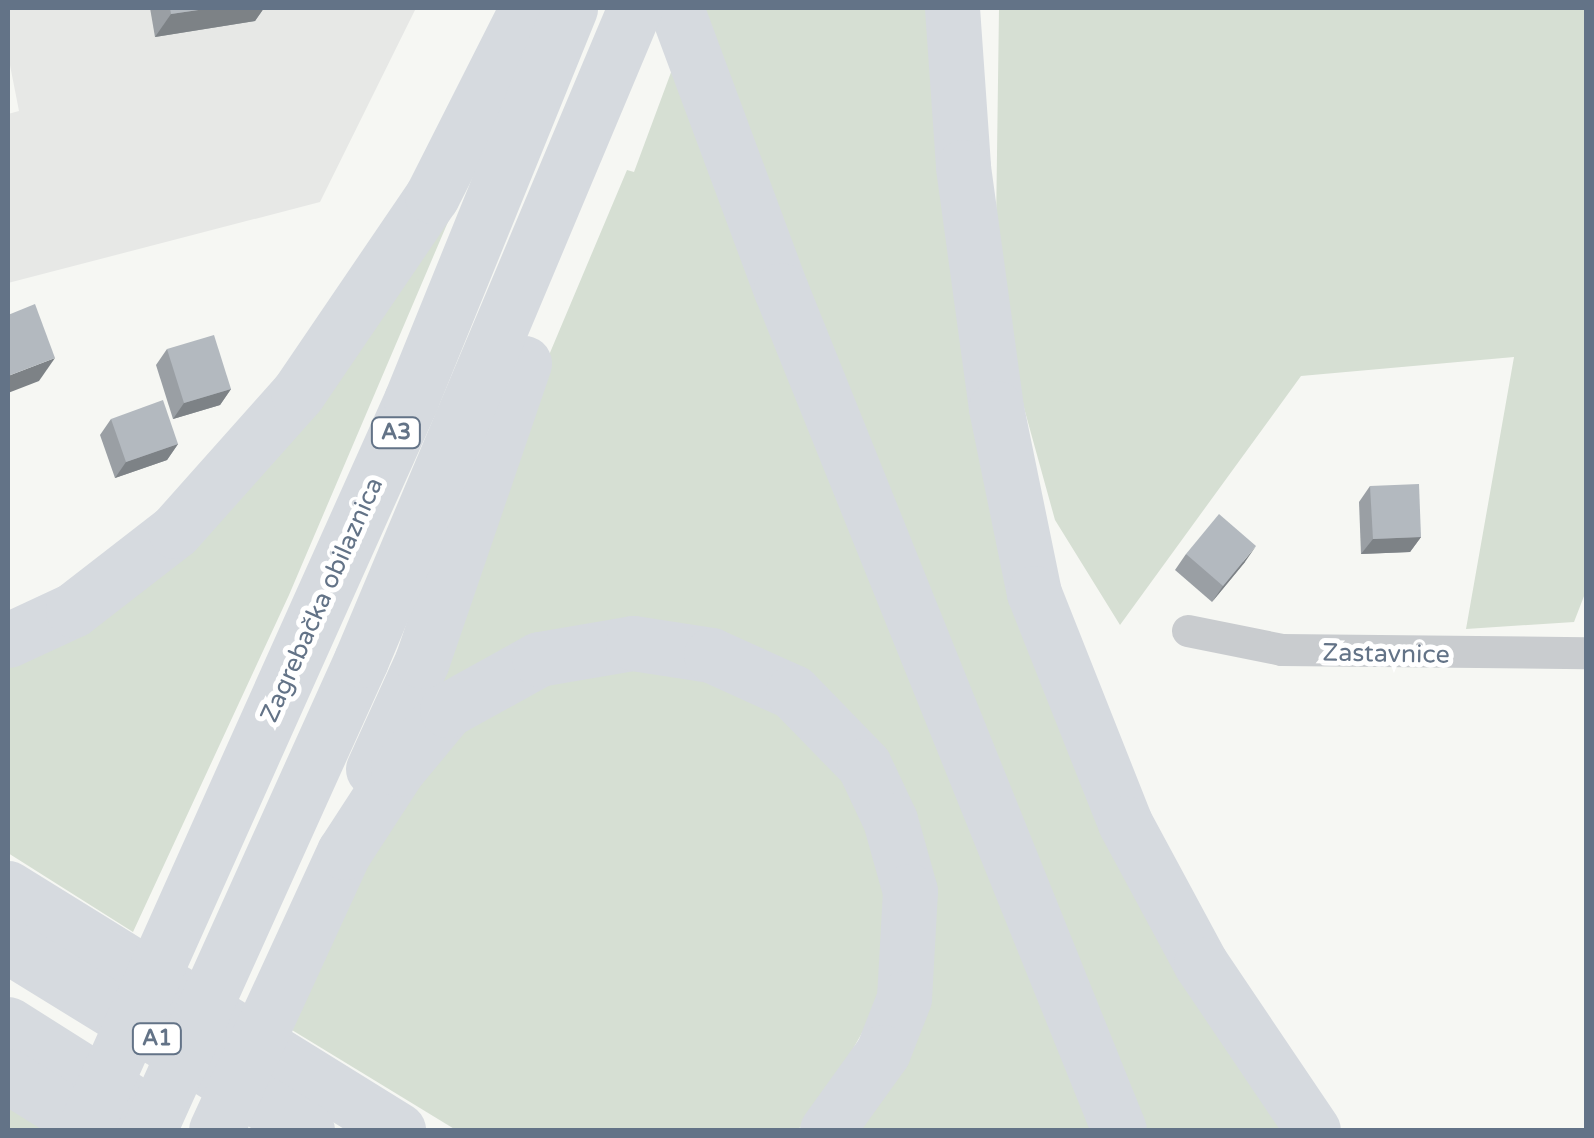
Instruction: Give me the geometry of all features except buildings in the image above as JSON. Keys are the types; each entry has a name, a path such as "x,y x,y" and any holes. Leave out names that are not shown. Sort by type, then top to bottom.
{"highway":[{"path":"8,640 74,610 175,531 298,393 432,196 527,8"},
{"name":"Zagrebačka obilaznica","path":"84,1130 211,854 411,400 570,8"},
{"name":"A3","path":"149,1130 260,885 635,8"},
{"path":"676,8 781,290 1119,1130"},
{"path":"952,8 963,167 988,353 1034,592 1124,823 1201,964 1313,1130"},
{"path":"344,852 352,816 422,661 614,126 609,75"},
{"path":"216,1130 344,852 398,769 447,710 539,659 633,643 672,646 739,665 792,692 864,764 903,855 910,891 904,998 883,1052 827,1130"},
{"path":"8,888 398,1130"},
{"name":"A1","path":"8,946 307,1130"},
{"path":"184,999 245,1020 434,1130"},
{"path":"8,1024 177,1130"},
{"path":"8,1076 94,1130"}],"street":[{"name":"Zastavnice","path":"1188,631 1282,650 1586,654"}],"shaded area":[{"path":"8,8 416,8 320,202 8,283 8,114 19,111 8,55"},
{"path":"696,8 933,8 994,491 1291,1130 1139,1130"},
{"path":"999,8 1586,8 1586,591 1574,622 1466,629 1514,357 1301,376 1120,625 1055,520 1016,379 996,226"},
{"path":"673,67 1099,1130 842,1130 929,888 745,645 431,695 525,412 627,170 634,172"},
{"path":"468,175 289,595 133,932 8,853 8,658 49,640"},
{"path":"597,662 721,675 830,747 885,850 891,982 817,1112 797,1130 456,1130 287,1027 369,848 467,722"},
{"path":"8,1104 46,1130 8,1130"}]}
